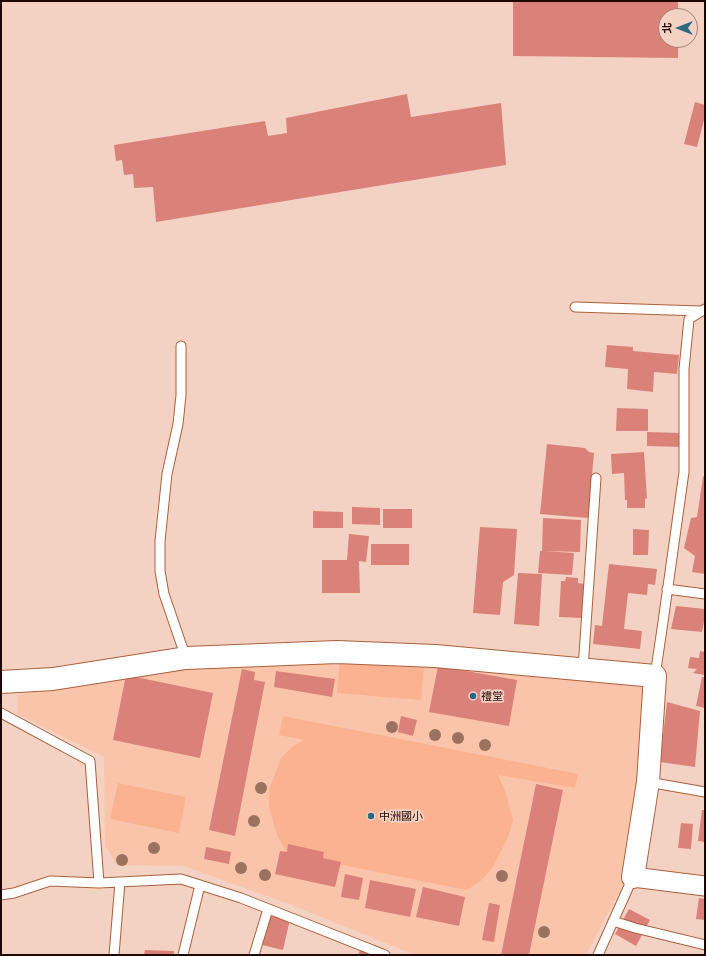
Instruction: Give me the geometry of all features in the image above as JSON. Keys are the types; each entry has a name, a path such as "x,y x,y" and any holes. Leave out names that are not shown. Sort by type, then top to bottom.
{"street":[{"path":"1,682 53,679 186,658 337,652 435,656 655,676 648,782 633,877 705,886"}],"lane":[{"path":"575,307 703,310"},
{"path":"655,676 684,472 684,369 688,319 703,310"},
{"path":"181,346 181,395 178,424 167,474 160,541 160,571 164,594 186,658"},
{"path":"583,669 596,478"},
{"path":"667,589 705,594"},
{"path":"1,714 90,761 99,883"},
{"path":"648,782 705,792"},
{"path":"598,955 633,877"},
{"path":"1,895 14,893 50,880 99,883 181,879 241,898 385,955"},
{"path":"114,955 120,882"},
{"path":"183,955 200,885"},
{"path":"254,955 268,909"},
{"path":"613,921 635,928 705,945"}],"shaded area":[{"path":"341,647 425,654 421,700 337,693"},
{"name":"中洲國小","path":"354,660 642,682 642,786 626,879 586,955 415,955 294,906 184,866 117,865 105,846 104,757 17,714 18,695 185,665"},
{"path":"283,716 578,774 575,788 498,775 505,791 513,819 509,835 494,865 482,880 466,890 288,854 278,837 274,825 269,806 269,790 281,758 292,747 304,740 279,735"},
{"path":"118,783 186,797 179,833 110,819"}],"building":[{"path":"513,1 678,1 678,8 658,8 658,48 678,48 678,58 513,56"},
{"path":"407,94 411,117 501,103 506,165 156,222 153,187 134,188 133,174 124,175 122,160 116,161 114,145 265,121 268,136 287,133 286,118"},
{"path":"695,102 705,105 705,116 697,147 684,144"},
{"path":"607,345 633,347 633,351 679,355 677,374 654,372 653,392 627,389 628,369 605,367"},
{"path":"617,408 648,409 648,431 616,431"},
{"path":"647,432 682,433 682,447 647,446"},
{"path":"547,444 585,448 589,452 594,453 588,518 540,514"},
{"path":"644,452 647,498 645,499 645,508 627,508 627,500 625,500 624,473 612,474 611,454"},
{"path":"705,475 705,574 692,572 695,556 684,548 691,518 697,517 703,477"},
{"path":"352,507 380,508 380,525 352,524"},
{"path":"383,509 412,509 412,528 383,528"},
{"path":"313,511 343,512 343,528 313,528"},
{"path":"543,518 581,520 580,552 544,551 574,553 572,575 538,573 540,551 542,551"},
{"path":"480,527 517,529 514,575 503,582 500,615 473,613"},
{"path":"633,529 649,530 648,555 633,555"},
{"path":"349,534 369,536 366,562 359,561 360,593 322,593 322,560 347,560"},
{"path":"371,544 409,544 409,565 371,565"},
{"path":"609,564 657,569 655,585 648,584 647,595 628,593 624,629 642,631 640,649 593,644 595,625 602,626"},
{"path":"518,573 542,574 539,626 514,624"},
{"path":"566,577 578,578 578,583 585,584 583,618 559,617 561,581 565,581"},
{"path":"676,606 705,609 702,632 671,629"},
{"path":"700,651 705,652 705,675 693,673 697,669 688,668 690,657 699,658"},
{"name":"禮堂","path":"438,666 517,680 509,726 429,712"},
{"path":"242,669 255,672 254,680 265,682 235,836 209,830"},
{"path":"276,671 335,679 332,697 274,687"},
{"path":"126,675 213,693 200,758 113,740"},
{"path":"702,677 705,677 705,708 696,706"},
{"path":"667,702 700,711 695,767 660,762"},
{"path":"401,716 417,720 413,736 398,732"},
{"path":"536,784 563,790 529,955 501,955"},
{"path":"702,810 705,810 705,842 698,841"},
{"path":"681,823 693,824 691,849 678,848"},
{"path":"288,844 324,852 323,858 341,862 335,887 275,874 280,851 287,852"},
{"path":"206,847 231,852 229,864 204,859"},
{"path":"345,874 363,878 359,900 341,897"},
{"path":"370,880 416,889 410,917 365,908"},
{"path":"423,887 465,897 459,926 416,917"},
{"path":"699,898 705,899 705,920 696,919"},
{"path":"489,903 500,905 494,942 482,940"},
{"path":"629,909 650,920 636,946 615,934"},
{"path":"270,910 291,915 283,950 262,945"},
{"path":"364,941 385,949 383,955 358,955"},
{"path":"145,950 174,951 174,955 144,955"}],"place":[{"name":"禮堂","path":"473,696"},
{"name":"中洲國小","path":"371,816"}]}
